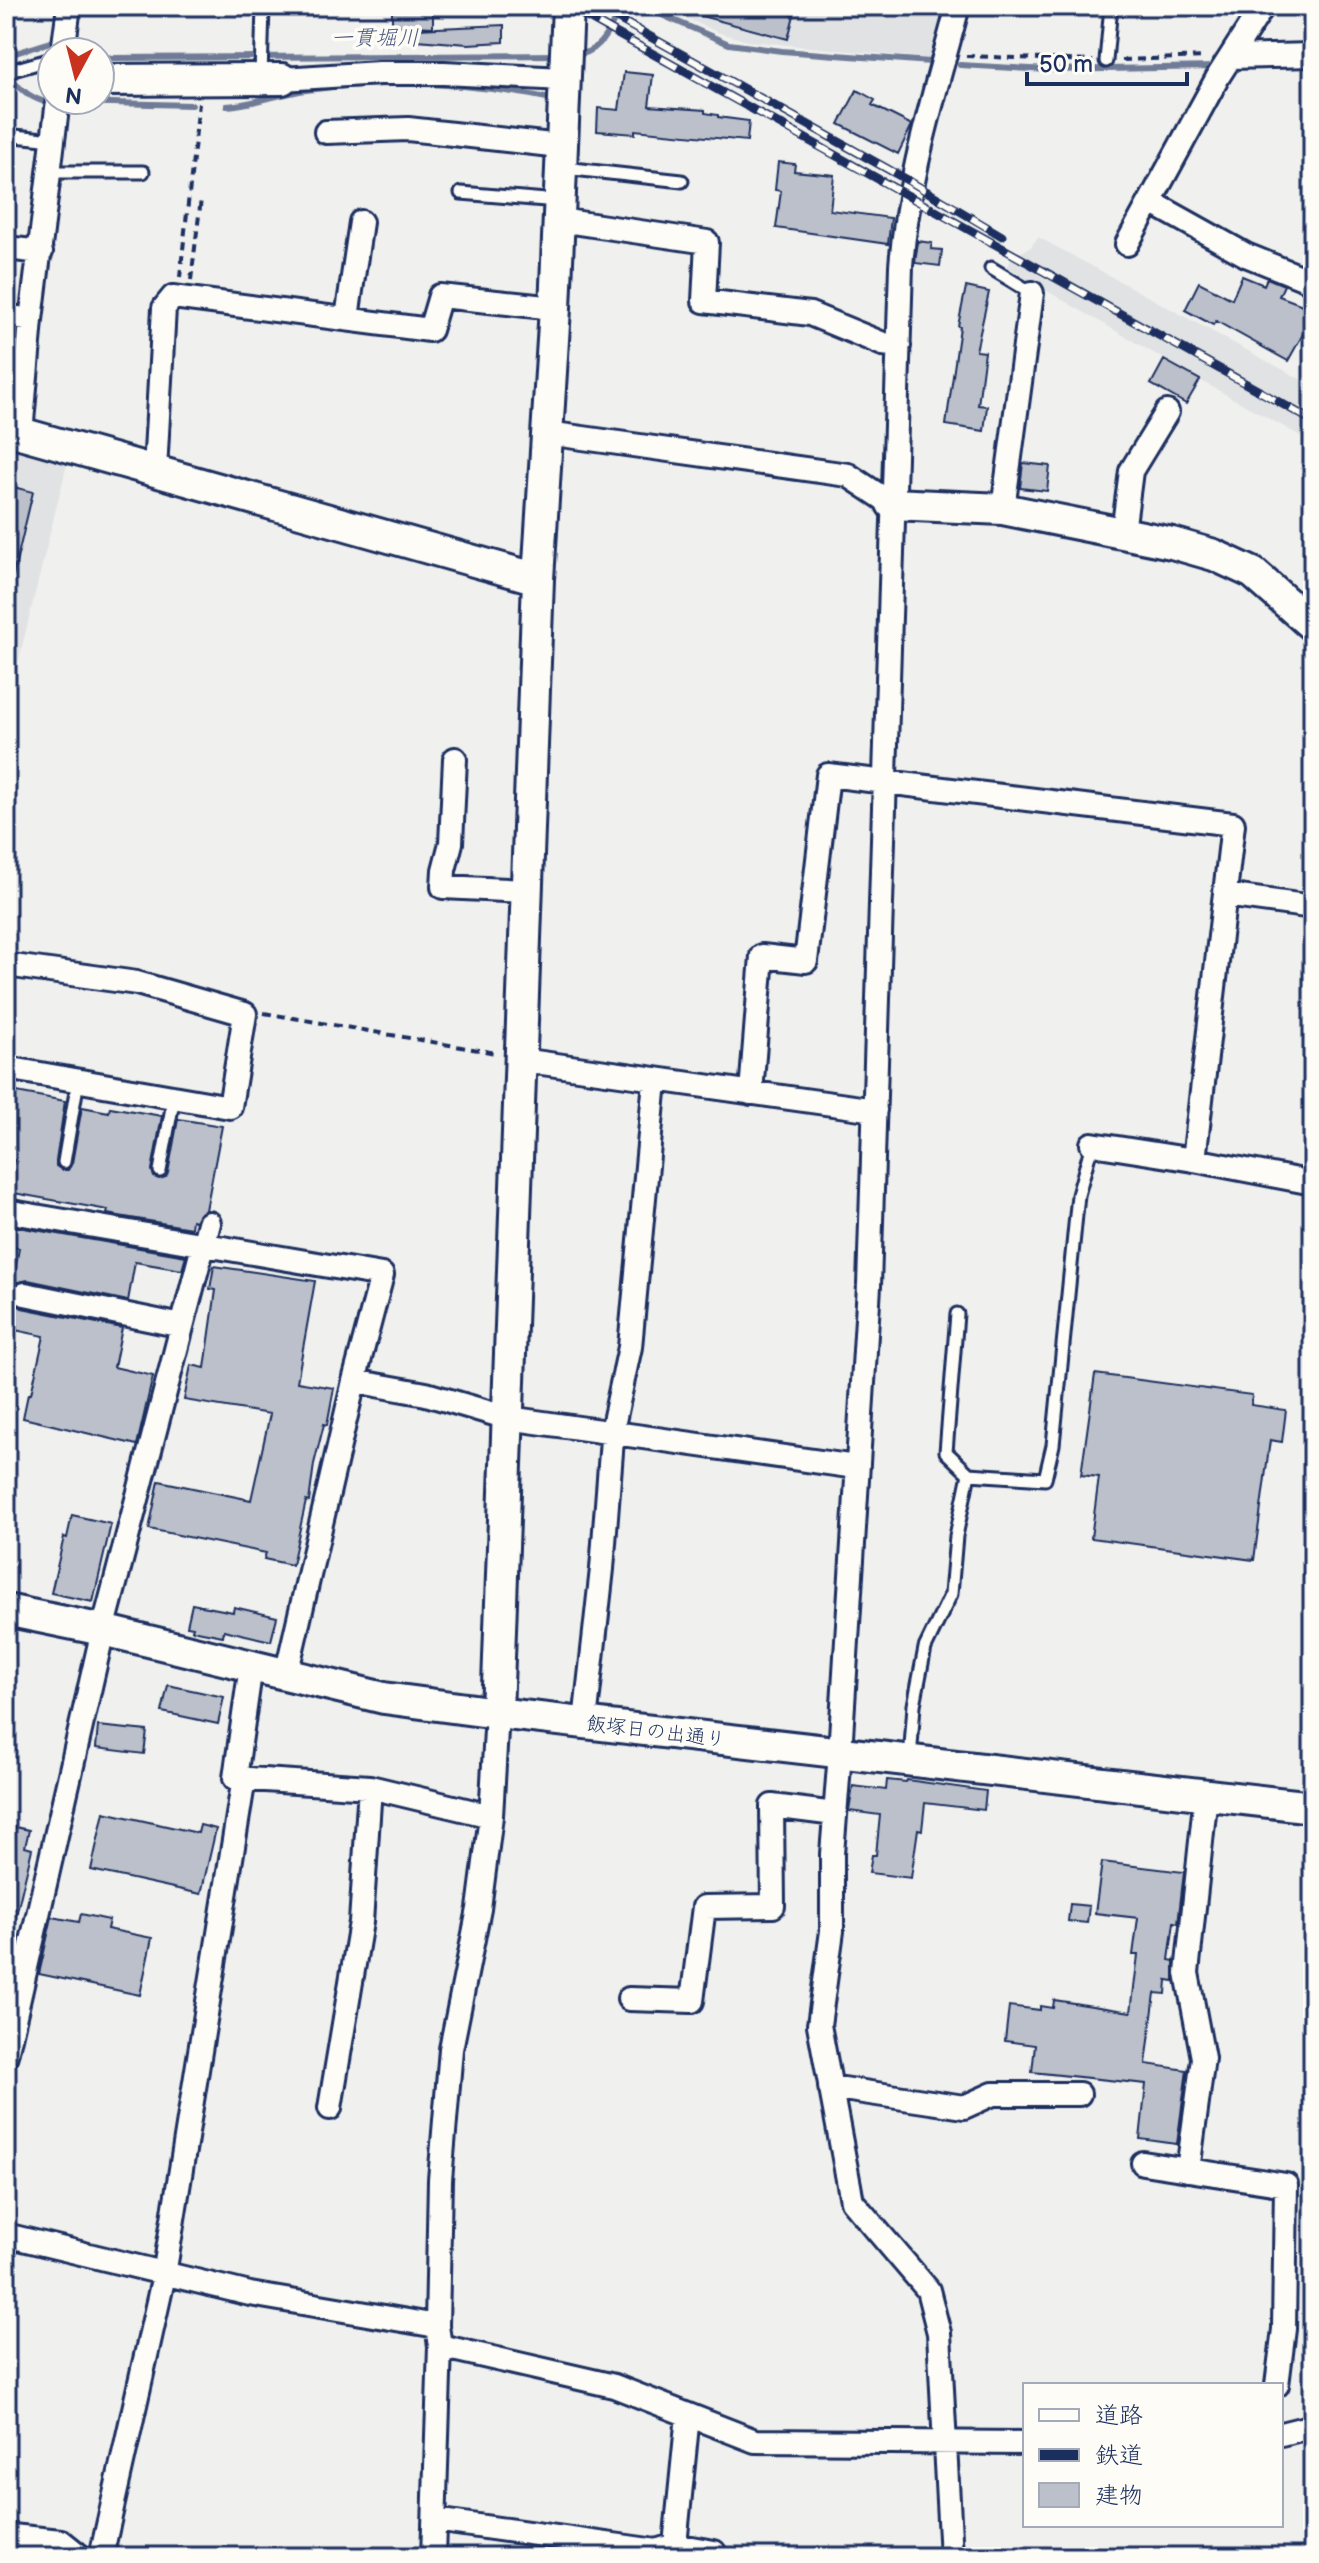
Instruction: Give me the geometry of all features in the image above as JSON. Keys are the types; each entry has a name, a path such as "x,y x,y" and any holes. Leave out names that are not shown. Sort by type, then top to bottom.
{"street":[{"path":"65,36 69,6"},
{"path":"433,2557 440,2180 451,2049 479,1909 491,1816 497,1713 538,579 555,308 568,6"},
{"path":"951,2557 939,2333 928,2290 852,2201 819,2025 832,1931 832,1854 869,1286 901,266 908,196 926,116 958,6"},
{"path":"1127,244 1226,65 1263,6"},
{"path":"1226,65 1313,55"},
{"path":"116,80 202,81 268,76 444,73 565,63"},
{"path":"56,116 41,252 13,431 538,579"},
{"path":"326,132 408,129 560,157"},
{"path":"1151,202 1246,255 1313,282"},
{"path":"559,211 707,242 704,301 810,314 883,344 899,346"},
{"path":"347,318 361,222"},
{"path":"6,248 41,252"},
{"path":"1003,509 1032,293"},
{"path":"155,470 164,308 181,298 430,330 440,296 555,308"},
{"path":"6,316 31,320"},
{"path":"1123,532 1131,471 1167,412"},
{"path":"547,433 848,475 892,504 1003,509 1123,532 1214,555 1253,573 1313,626"},
{"path":"455,759 451,843 443,887 527,891"},
{"path":"751,1093 762,956 806,961 828,775 1233,824 1194,1160"},
{"path":"1225,895 1313,907"},
{"path":"6,965 137,983 245,1014 230,1107 6,1068"},
{"path":"521,1060 875,1110"},
{"path":"585,1722 602,1569 612,1432 630,1347 655,1081"},
{"path":"1092,1144 1313,1183"},
{"path":"6,1211 206,1233 382,1275 354,1381 286,1675"},
{"path":"6,2055 103,1630 206,1233"},
{"path":"25,1294 182,1326"},
{"path":"354,1381 426,1394 508,1418 856,1467"},
{"name":"飯塚日の出通り","path":"6,1610 103,1630 384,1698 1313,1807"},
{"path":"251,1666 235,1778 370,1787 491,1816"},
{"path":"101,2557 164,2275 244,1778"},
{"path":"330,2108 361,1922 370,1787"},
{"path":"1188,2170 1203,2058 1187,1973 1206,1794"},
{"path":"629,1999 692,2001 704,1907 773,1906 772,1806 835,1814"},
{"path":"830,2087 964,2107 993,2094 1079,2094"},
{"path":"1143,2163 1286,2185 1284,2329 1277,2383"},
{"path":"6,2235 164,2275 439,2336 614,2386 755,2441 1023,2443"},
{"path":"675,2545 688,2415"},
{"path":"1283,2434 1313,2426"},
{"path":"435,2520 656,2551 675,2545 714,2552 715,2557"},
{"path":"6,2541 12,2536 61,2541 81,2557"}],"lane":[{"path":"263,6 262,44 268,76"},
{"path":"1106,61 1111,6"},
{"path":"13,70 36,64"},
{"path":"6,135 53,140"},
{"path":"560,157 682,181"},
{"path":"49,172 143,172"},
{"path":"461,193 559,211"},
{"path":"991,268 1032,293"},
{"path":"64,1162 78,1080"},
{"path":"160,1171 174,1097"},
{"path":"957,1314 946,1452 969,1474 1045,1479 1053,1445 1078,1195 1092,1144"},
{"path":"910,1761 914,1705 925,1648 951,1594 956,1536 969,1474"}],"path":[{"path":"181,298 180,283 202,81"},
{"path":"181,298 201,199"},
{"path":"245,1014 255,1011 521,1060"}],"shaded area":[{"path":"660,6 948,6 934,59 748,41 717,32"},
{"path":"1038,237 1313,386 1313,443 1200,380 1186,404 1151,384 1164,359 1006,267 1014,256 1031,247"},
{"path":"6,443 68,460 6,711"}],"building":[{"path":"392,6 433,6 433,27 392,25"},
{"path":"686,6 770,6 769,9 794,15 788,39 686,12"},
{"path":"504,25 504,42 468,44 416,40 416,29"},
{"path":"624,72 653,75 649,106 705,110 705,113 718,117 749,121 747,141 635,130 635,134 597,131 598,108 619,110"},
{"path":"857,90 875,100 872,105 912,125 898,154 839,124"},
{"path":"778,162 795,164 794,171 834,175 830,210 891,218 888,244 776,228 781,191 775,190"},
{"path":"918,241 932,243 931,249 942,250 940,266 915,263"},
{"path":"1242,276 1264,285 1267,278 1284,285 1279,296 1313,309 1313,335 1303,334 1288,361 1216,321 1213,325 1185,310 1199,282 1232,299"},
{"path":"966,287 989,292 976,351 985,352 978,405 987,406 984,431 946,425"},
{"path":"1164,360 1200,380 1186,404 1151,384"},
{"path":"1023,463 1050,466 1047,491 1020,488"},
{"path":"6,485 33,492 13,576 6,576"},
{"path":"6,1090 65,1101 56,1161 56,1166 62,1170 68,1170 72,1163 82,1107 109,1112 110,1107 162,1116 152,1170 154,1177 159,1179 168,1173 178,1119 222,1126 206,1210 195,1221 192,1220 191,1228 107,1214 108,1210 8,1192 14,1160 6,1158"},
{"path":"6,1225 186,1256 182,1270 135,1262 128,1301 28,1280 13,1282 19,1248 6,1246"},
{"path":"214,1266 315,1281 297,1382 334,1388 292,1565 264,1559 266,1553 149,1529 159,1481 251,1500 270,1414 184,1400 191,1365 205,1368 216,1290 210,1289"},
{"path":"15,1303 22,1308 122,1328 114,1367 153,1376 137,1445 23,1418 44,1336 10,1329"},
{"path":"1095,1374 1252,1395 1251,1405 1286,1410 1282,1442 1270,1440 1254,1560 1091,1538 1099,1477 1081,1475"},
{"path":"72,1515 111,1524 93,1602 51,1593"},
{"path":"192,1604 233,1612 234,1607 277,1617 271,1641 224,1630 223,1636 192,1630 193,1627 187,1626"},
{"path":"168,1685 224,1697 218,1724 162,1712"},
{"path":"98,1726 147,1731 144,1754 96,1748"},
{"path":"887,1780 986,1791 984,1810 925,1803 911,1878 869,1873 872,1855 876,1855 880,1815 849,1811 853,1786 886,1790"},
{"path":"104,1812 198,1833 200,1825 216,1829 201,1894 91,1870"},
{"path":"6,1825 29,1830 25,1847 32,1849 13,1928 6,1928"},
{"path":"1102,1862 1184,1872 1178,1923 1174,1922 1169,1960 1174,1961 1174,1981 1167,1980 1166,1994 1155,1993 1146,2064 1187,2070 1177,2144 1140,2139 1146,2084 1032,2072 1035,2045 1005,2041 1009,2006 1040,2010 1040,2006 1053,2008 1054,2000 1131,2012 1138,1955 1133,1955 1138,1918 1095,1913"},
{"path":"1070,1904 1089,1906 1087,1923 1068,1921"},
{"path":"81,1914 109,1920 107,1929 152,1938 140,1995 39,1974 52,1917 79,1922"}],"waterway":[{"name":"一貫堀川","path":"574,55 583,54 598,45 621,8 626,6"},
{"name":"一貫堀川","path":"641,6 729,44 931,62"},
{"name":"一貫堀川","path":"6,56 36,47"},
{"name":"一貫堀川","path":"116,58 559,55"},
{"name":"一貫堀川","path":"960,65 1049,70 1217,67"},
{"path":"6,75 36,98"},
{"path":"227,106 306,90 396,84 457,86 547,98"},
{"path":"116,103 192,105"}],"railway":[{"path":"567,6 1313,421"},
{"path":"595,6 1002,236"}]}
